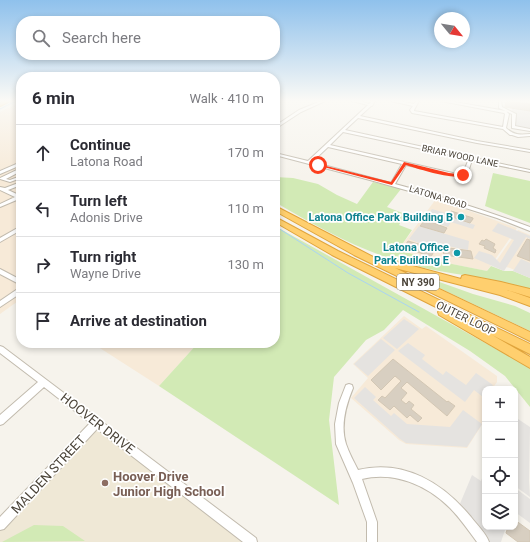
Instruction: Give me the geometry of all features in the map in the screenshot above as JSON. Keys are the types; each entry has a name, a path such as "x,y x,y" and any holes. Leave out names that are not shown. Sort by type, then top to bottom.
{"highway":[{"name":"OUTER LOOP","path":"280,211 357,253 530,337"},
{"name":"OUTER LOOP","path":"280,221 317,244 530,349"},
{"path":"306,226 368,255 396,265 506,293 530,302"},
{"path":"396,265 493,283 530,293"},
{"path":"367,269 530,363"}],"street":[{"path":"309,163 348,126"},
{"path":"402,126 530,151"},
{"path":"494,126 504,128 511,134 518,136 530,135"},
{"path":"513,126 530,130"},
{"name":"BRIAR WOOD LANE","path":"343,131 530,171"},
{"path":"328,146 404,164 460,175 465,174 470,158"},
{"name":"LATONA ROAD","path":"280,155 456,202 530,228"},
{"path":"392,184 404,164"},
{"path":"0,173 16,165"},
{"path":"16,172 2,179 10,181 16,178"},
{"path":"1,189 16,184"},
{"path":"1,189 16,195"},
{"path":"0,206 16,199"},
{"path":"0,240 16,231"},
{"path":"0,271 16,280"},
{"path":"0,304 16,293"},
{"name":"HOOVER DRIVE","path":"0,349 252,542"},
{"path":"0,421 44,382"},
{"path":"349,388 343,403 339,424 341,444 372,522 372,542"},
{"name":"MALDEN STREET","path":"0,525 97,423"},
{"path":"355,476 376,471 390,471 422,482 443,495 484,542"}],"shaded area":[{"path":"0,126 16,126 16,303 0,314"},
{"path":"515,126 530,126 530,130"},
{"path":"436,199 517,228 487,271 422,258 399,249"},
{"path":"432,209 449,214 448,216 475,225 473,229 451,222 448,227 425,219"},
{"path":"498,223 530,236 530,239 526,237 504,271 474,258 479,251 492,255 500,263 514,240 492,231"},
{"path":"419,226 469,241 468,250 442,245 438,251 409,239"},
{"path":"518,230 530,235 530,277 510,268 494,264"},
{"path":"521,259 530,263 530,278 513,271"},
{"path":"404,316 422,329 426,326 497,376 497,382 494,386 482,386 482,425 467,448 406,444 399,440 351,398 368,378 353,364"},
{"path":"404,319 419,329 397,349 383,338"},
{"path":"381,339 395,350 368,376 354,364"},
{"path":"408,343 425,355 422,359 443,375 446,371 466,385 476,373 493,385 482,386 482,396 474,390 465,402 398,351"},
{"path":"100,348 193,348 159,386"},
{"path":"365,387 376,397 373,400 391,416 394,413 407,424 450,427 463,410 482,424 467,447 406,443 354,398"},
{"path":"518,419 530,427 530,497 518,488"},
{"name":"Hoover Drive Junior High School","path":"95,431 102,433 242,542 0,542 0,530 88,436"},
{"path":"472,475 481,481 482,478 482,530 505,530 501,542 489,542 459,506"},
{"path":"518,490 530,499 530,523 518,514"}],"green space":[{"path":"493,173 530,181 530,223 485,206"},
{"path":"280,177 293,178 318,184 357,204 373,182 401,189 387,207 405,214 399,225 412,230 399,249 422,258 487,271 491,266 504,271 513,271 530,278 530,291 503,282 434,270 400,262 381,256 345,240 280,205"},
{"path":"280,229 530,368 530,407 518,392 518,386 513,386 505,376 470,351 403,310 384,330 366,340 334,377 329,420 339,505 159,386 193,348 280,348"},
{"path":"431,279 473,294 515,306 530,313 530,331 429,283"},
{"path":"34,525 63,526 85,541 2,542"}],"building":[{"name":"Latona Office Park Building B","path":"451,211 473,219 470,223 449,216"},
{"path":"425,220 447,228 444,233 420,226"},
{"path":"486,239 495,244 493,248 496,250 495,253 479,244 482,240 484,241"},
{"path":"527,239 530,240 530,261 517,256"},
{"path":"408,241 425,246 434,251 431,257 404,247"},
{"name":"Latona Office Park Building E","path":"442,247 471,251 473,259 444,255"},
{"path":"393,359 447,402 448,401 455,406 447,416 407,382 401,388 407,393 401,400 406,404 409,401 414,405 411,409 422,418 418,422 410,415 407,418 394,406 390,410 378,400 382,396 385,398 401,381 395,376 381,390 371,380"},
{"path":"518,522 530,531 530,542 518,542 506,533 507,530 518,530"}],"waterway":[{"path":"280,229 348,273 419,312"}],"place":[{"name":"Latona Office Park Building B","path":"461,217"},
{"name":"Latona Office Park Building E","path":"457,253"},
{"name":"Hoover Drive Junior High School","path":"105,483"}],"route":[{"path":"318,165 392,184 404,164 449,174 463,175"}]}
